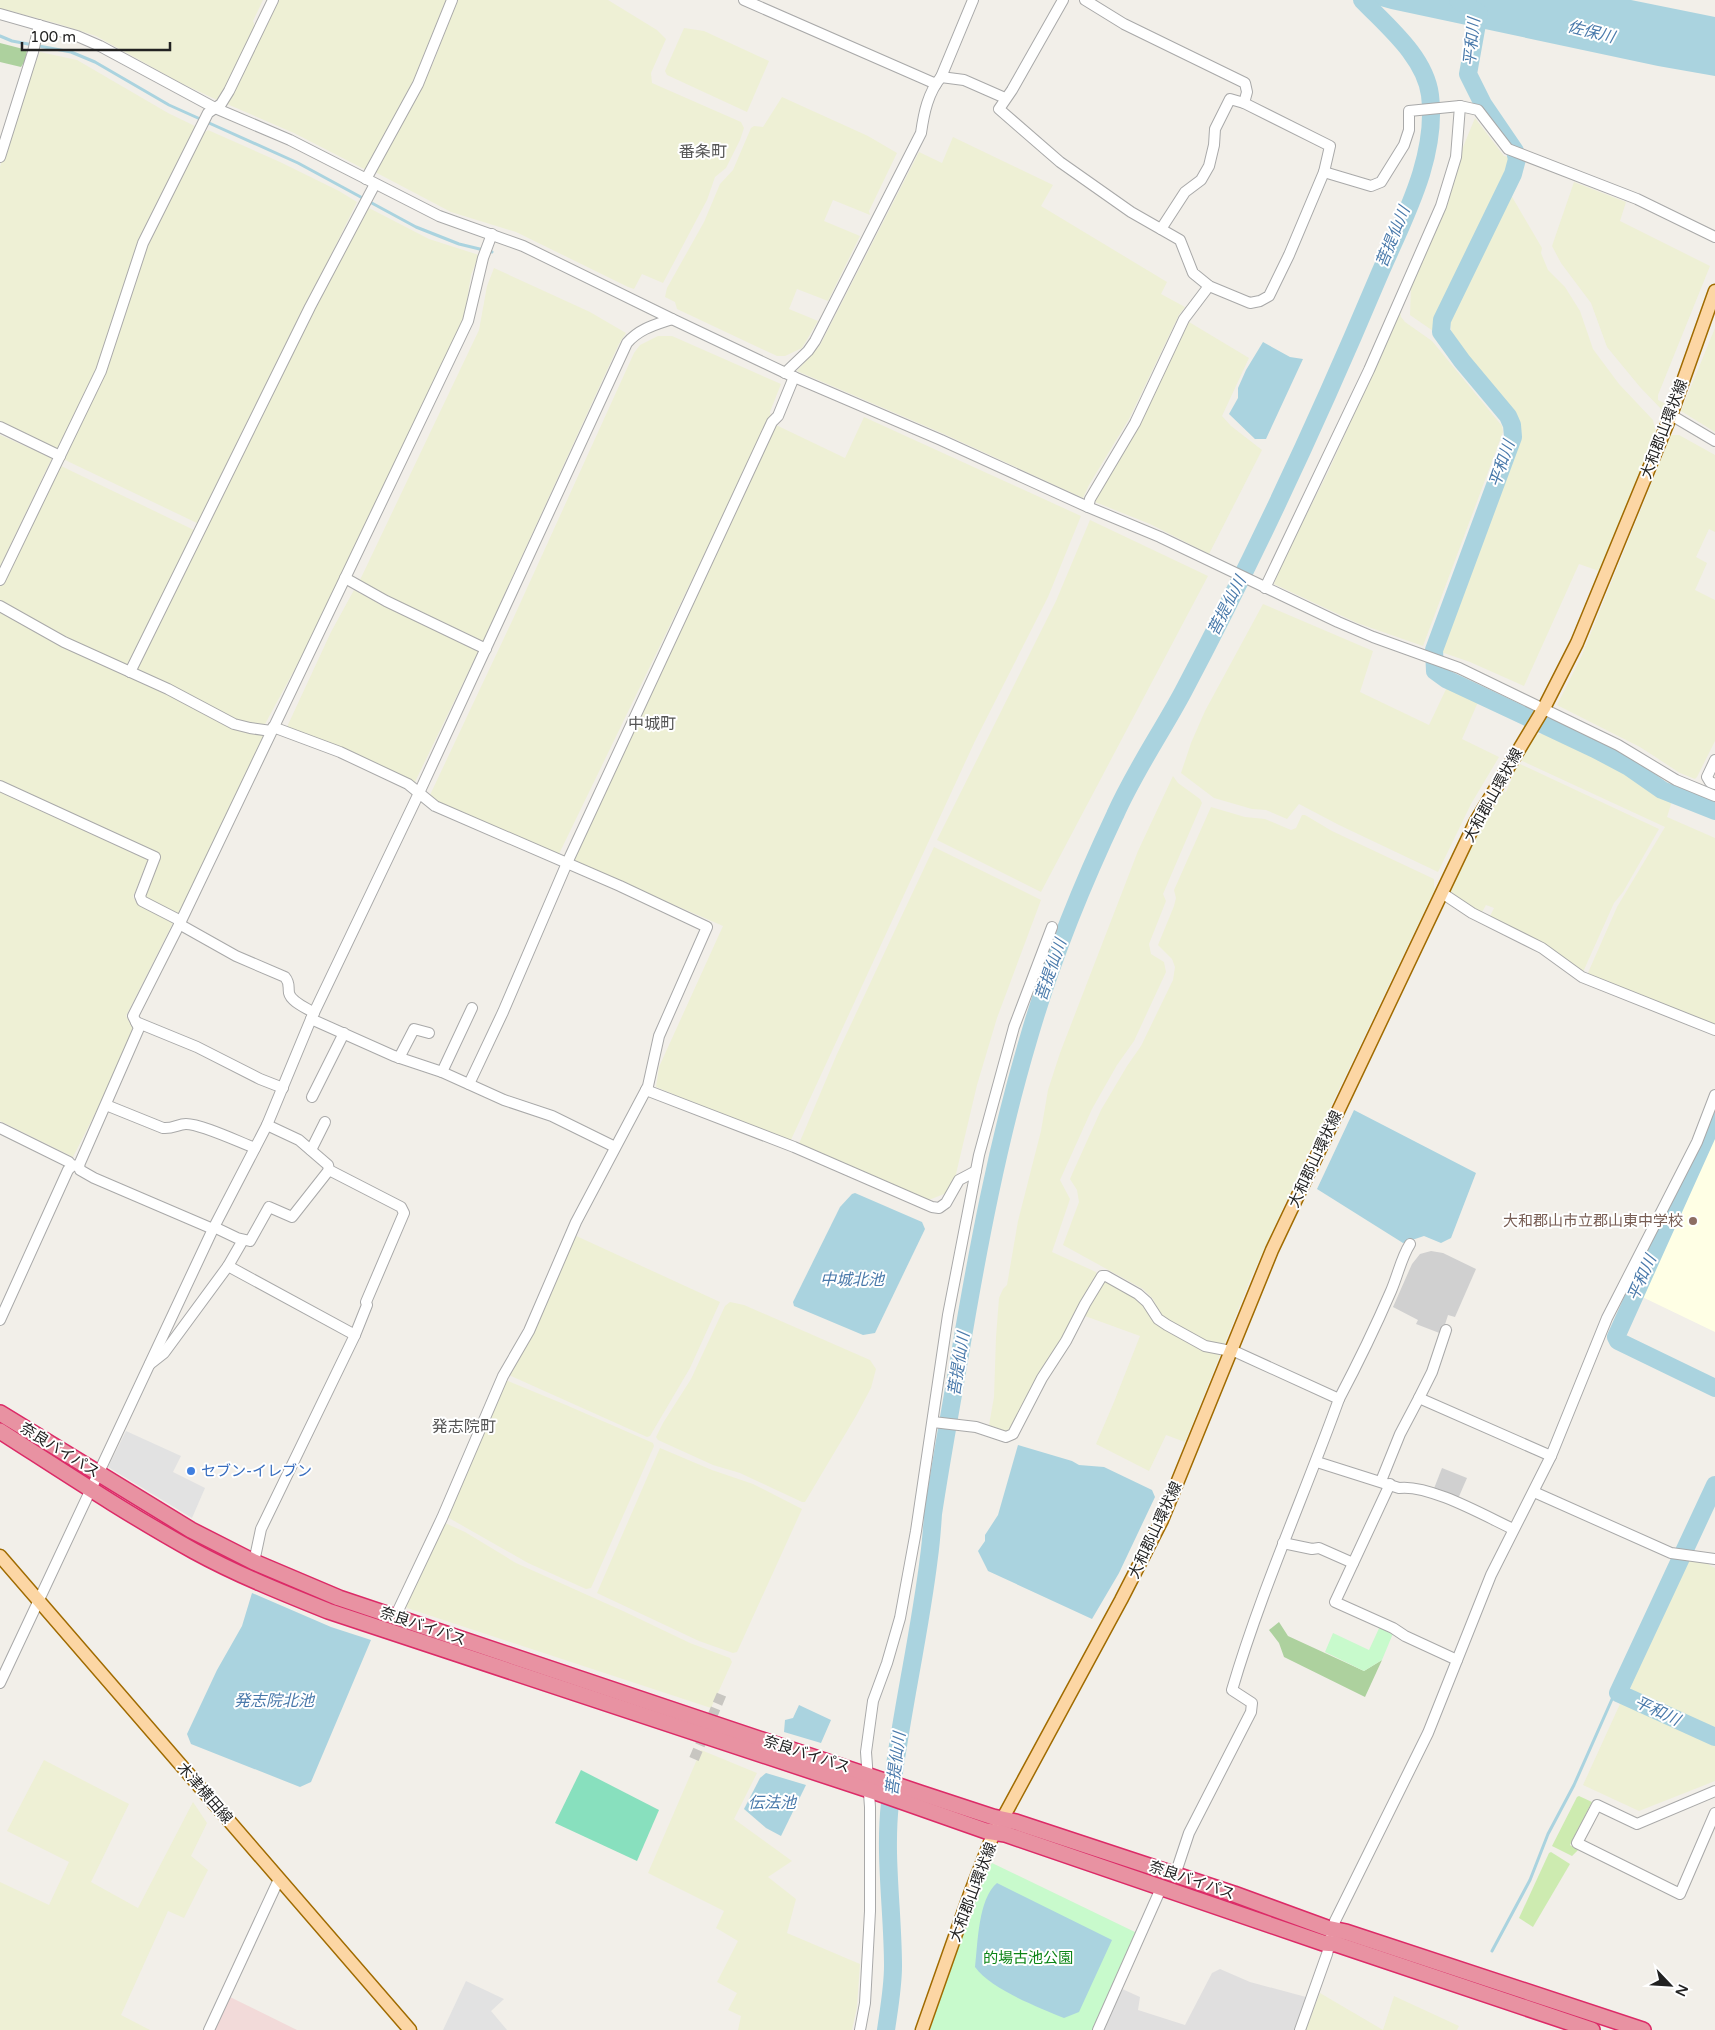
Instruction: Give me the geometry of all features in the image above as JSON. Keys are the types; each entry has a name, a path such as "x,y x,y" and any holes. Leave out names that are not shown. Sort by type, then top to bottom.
{"highway":[{"name":"奈良バイパス","path":"0,1413 191,1530 254,1562 339,1598 919,1800 986,1831 999,1825 1016,1822 1175,1874 1331,1936 1336,1944 1592,2030"},
{"name":"奈良バイパス","path":"0,1431 195,1551 328,1611 872,1784"},
{"name":"奈良バイパス","path":"999,1825 1205,1903 1331,1936 1643,2030"}],"main road":[{"name":"大和郡山環状線","path":"922,2030 970,1894 999,1825 1121,1600 1162,1520 1272,1250 1310,1167 1488,799 1537,718 1577,643 1671,415 1715,291"},
{"name":"木津横田線","path":"0,1556 410,2030"}],"street":[{"path":"0,580 101,371 143,243 208,113 221,104 229,91 273,0"},
{"path":"130,672 418,84 452,0"},
{"path":"744,0 938,80 964,80 1005,98"},
{"path":"469,1084 503,1012 567,863 772,422 778,416 790,375 818,334 921,133 924,110 974,0"},
{"path":"1064,0 999,109 1060,162 1131,212 1180,240 1193,273 1209,286 1250,303 1260,301 1269,296 1289,255 1324,172 1330,146 1244,103 1230,99 1215,129 1214,145 1209,166 1201,180 1185,192 1161,229"},
{"path":"1085,0 1124,24 1246,83 1247,92 1244,103"},
{"path":"0,14 77,36 100,46 215,108 290,140 439,216 524,246 790,375 1160,537 1346,626 1459,668 1537,718 1618,745 1676,780 1715,796"},
{"path":"0,157 33,52 39,25"},
{"path":"1324,172 1371,186 1381,182 1404,145 1409,130 1409,111 1460,106 1478,110 1508,149 1637,199 1715,236"},
{"path":"1263,587 1369,370 1442,206 1456,157 1460,106"},
{"path":"0,1320 68,1170 76,1165 106,1105 139,1028 133,1016 180,922 468,321 483,258 492,234"},
{"path":"1088,507 1090,499 1135,423 1184,319 1209,286"},
{"path":"0,1682 148,1365 214,1228 267,1126 313,1016 419,793 627,343 634,334 672,319"},
{"path":"1671,415 1715,441"},
{"path":"0,427 60,456"},
{"path":"345,578 386,601 486,649"},
{"path":"0,606 64,642 130,672 234,724 250,728 272,729 340,752 408,784 435,806 620,886 707,927 659,1036 646,1090 576,1222 529,1332 503,1376 442,1518 395,1617"},
{"path":"1715,760 1707,777 1710,782 1715,784"},
{"path":"0,786 155,857 140,896 142,901 236,956 285,977 289,982 289,994 293,1000 313,1016 344,1033 399,1058 442,1072 504,1100 552,1116 615,1147"},
{"path":"1442,893 1472,913 1542,948 1582,977 1715,1030"},
{"path":"860,2030 865,2003 870,1911 872,1784 866,1752 873,1701 887,1663 900,1618 935,1422 945,1332 976,1171 1014,1027 1052,927"},
{"path":"442,1072 472,1008"},
{"path":"136,1022 197,1047 260,1079 283,1088"},
{"path":"399,1058 414,1029 429,1033"},
{"path":"312,1097 344,1033"},
{"path":"646,1090 794,1147 932,1207 940,1208 946,1203 959,1180 976,1171"},
{"path":"1300,2030 1331,1936 1355,1879 1428,1733 1491,1576 1551,1456 1606,1318 1697,1142 1715,1095"},
{"path":"106,1105 163,1128 172,1129 185,1124 196,1126 255,1148"},
{"path":"311,1150 325,1122"},
{"path":"0,1128 76,1165 80,1170 94,1178 243,1240 250,1241 269,1207 292,1217 329,1170 328,1164 299,1140 267,1126"},
{"path":"254,1562 261,1530 355,1334 367,1305 369,1293 404,1213 401,1207 329,1170"},
{"path":"148,1365 164,1353 228,1266 243,1240"},
{"path":"1175,1874 1189,1833 1251,1712 1252,1703 1232,1690 1283,1543 1317,1462 1339,1399 1393,1288 1405,1251 1410,1244"},
{"path":"228,1266 355,1334"},
{"path":"935,1422 976,1427 1006,1437 1013,1434 1042,1378 1066,1341 1102,1276 1106,1276 1138,1294 1158,1319 1205,1346 1230,1351 1339,1399"},
{"path":"1446,1330 1432,1372 1400,1434 1385,1483 1335,1602 1457,1660"},
{"path":"1419,1398 1551,1456"},
{"path":"1317,1462 1398,1488 1410,1486 1445,1498 1514,1529"},
{"path":"1534,1492 1671,1553 1715,1558"},
{"path":"1283,1543 1312,1549 1319,1548 1352,1564"},
{"path":"1715,1791 1637,1824 1597,1805 1577,1843 1680,1894 1715,1814"},
{"path":"209,2030 279,1879"},
{"path":"1098,2030 1162,1886"}],"shaded area":[{"path":"0,0 263,0 253,21 256,29 222,97 217,100 179,82 96,36 0,8"},
{"path":"278,0 447,0 414,83 366,170 294,133 227,104"},
{"path":"457,0 608,0 657,30 666,39 651,73 652,83 741,122 744,128 740,140 726,168 715,177 707,200 663,283 642,274 634,289 628,287 516,232 451,212 375,172 415,100 434,61"},
{"path":"684,28 704,31 769,61 747,112 667,75 665,71"},
{"path":"40,52 77,60 168,113 197,127 174,172 98,369 58,452 0,424 0,167 19,102"},
{"path":"782,97 868,136 897,153 869,211 870,215 833,200 824,221 860,236 828,301 797,289 789,309 818,321 802,348 785,356 777,356 677,309 675,302 665,297 667,288 704,222 720,184 733,170 751,128 754,126 763,127"},
{"path":"1475,118 1504,156 1509,157 1510,162 1436,318 1436,333 1410,315 1411,286 1446,204 1463,147"},
{"path":"208,130 280,162 357,202 199,524 63,459 146,244 180,176 204,133"},
{"path":"953,137 1053,185 1041,206 1167,282 1161,294 1185,307 1179,315 1129,419 1083,498 944,434 797,371 820,345 919,152 942,163"},
{"path":"1574,182 1626,202 1620,221 1710,266 1658,395 1658,400 1668,405 1664,412 1640,387 1607,347 1591,303 1561,263 1552,246"},
{"path":"1511,195 1542,248 1541,253 1548,270 1565,287 1580,311 1593,349 1619,384 1653,420 1656,433 1599,571 1579,564 1524,686 1470,662 1441,652 1510,464 1517,450 1520,430 1516,415 1452,336 1450,322"},
{"path":"369,208 429,239 479,255 471,275 464,320 318,626 264,726 236,720 135,670 314,309"},
{"path":"494,268 590,312 626,333 619,344 483,641 359,582 479,330 487,286"},
{"path":"1400,311 1401,317 1405,322 1432,341 1502,426 1503,432 1423,646 1357,623 1274,584 1281,565 1329,470"},
{"path":"1189,322 1249,358 1222,416 1231,426 1262,450 1209,554 1150,524 1095,502 1144,415"},
{"path":"1715,328 1715,432 1681,411"},
{"path":"658,336 672,336 781,384 770,412 771,417 559,854 445,808 430,795 513,619 634,353 640,345"},
{"path":"864,417 1081,516 1048,597 975,741 790,1142 656,1087 659,1067 723,926 573,861 776,425 845,458"},
{"path":"0,435 52,458 0,567"},
{"path":"1671,435 1679,435 1715,455 1715,532 1709,529 1696,557 1707,563 1695,590 1715,600 1715,741 1695,779 1680,773 1640,747 1557,705 1582,655"},
{"path":"59,465 196,531 128,667 66,638 0,602 0,587"},
{"path":"1090,520 1208,576 1041,892 937,840 1056,601"},
{"path":"354,590 383,606 479,650 414,784 286,729 331,632"},
{"path":"1263,604 1373,651 1360,692 1429,725 1447,687 1478,702 1462,739 1499,757 1471,804 1438,872 1299,804 1287,819 1266,810 1252,809 1214,798 1181,773 1191,743 1205,711"},
{"path":"0,609 167,691 268,733 180,918 144,899 158,857 0,783"},
{"path":"1546,733 1614,767 1672,801 1667,817 1715,838 1715,1027 1587,975 1617,907 1665,827 1520,760 1536,735"},
{"path":"1518,763 1659,829 1623,892 1614,903 1583,972 1489,918 1494,908 1486,905 1481,914 1449,894 1486,816 1501,790 1506,792 1512,778 1510,776"},
{"path":"1173,776 1178,783 1200,799 1202,803 1163,894 1166,901 1149,944 1151,954 1164,962 1166,972 1134,1041 1117,1065 1092,1109 1060,1180 1070,1199 1052,1252 1096,1272 1097,1275 1062,1338 1037,1375 1013,1426 1009,1431 1005,1431 989,1425 994,1397 999,1298 1007,1285 1018,1221 1041,1131 1048,1090 1060,1053 1138,851"},
{"path":"0,792 148,860 133,897 138,905 173,923 126,1016 133,1028 101,1102 73,1157 0,1121"},
{"path":"1211,807 1245,817 1265,819 1291,830 1296,828 1302,815 1305,815 1332,831 1434,879 1435,889 1305,1160 1250,1280 1224,1345 1209,1342 1169,1321 1160,1314 1153,1299 1143,1289 1063,1245 1079,1202 1077,1190 1070,1179 1101,1110 1141,1046 1173,980 1175,967 1172,959 1158,945 1174,906 1176,898 1174,890"},
{"path":"934,847 1041,900 997,1018 977,1085 952,1191 926,1201 798,1146 837,1054"},
{"name":"大和郡山市立郡山東中学校","path":"1715,1127 1715,1332 1634,1293 1706,1150"},
{"path":"572,1234 720,1302 690,1368 650,1436 647,1437 511,1376 508,1372"},
{"path":"1431,1251 1443,1253 1476,1269 1455,1317 1448,1315 1442,1334 1416,1324 1418,1320 1393,1307 1412,1264 1420,1254"},
{"path":"1111,1282 1145,1304 1148,1314 1162,1327 1208,1351 1220,1355 1185,1442 1166,1435 1149,1471 1096,1444 1140,1336 1085,1316 1103,1283"},
{"path":"730,1302 744,1305 870,1360 876,1369 871,1388 805,1502 740,1473 713,1465 658,1440 656,1437 691,1379 725,1306"},
{"path":"503,1381 508,1381 653,1443 654,1446 591,1588 586,1589 528,1563 442,1514"},
{"path":"126,1431 181,1456 173,1472 205,1488 192,1518 108,1467"},
{"path":"660,1448 712,1470 753,1484 802,1509 737,1652 733,1653 699,1641 597,1593"},
{"path":"1442,1468 1467,1478 1457,1501 1433,1491"},
{"path":"445,1523 465,1532 516,1563 690,1643 730,1658 732,1662 711,1708 407,1608 405,1605"},
{"path":"1688,1559 1710,1562 1709,1565 1715,1568 1715,1731 1631,1690 1630,1684"},
{"path":"1618,1699 1715,1744 1715,1781 1639,1811 1583,1785 1620,1704 1617,1701"},
{"path":"701,1750 757,1773 734,1819 792,1861 768,1877 796,1899 787,1933 860,1964 857,2007 852,2030 738,2030 741,2016 728,2010 737,1993 717,1982 738,1941 716,1928 724,1911 648,1873"},
{"path":"44,1760 129,1804 91,1882 138,1908 193,1802 207,1823 191,1856 208,1870 184,1918 168,1911 121,2015 150,2030 0,2030 0,1882 49,1905 69,1862 7,1831"},
{"path":"1220,1969 1250,1982 1306,1997 1294,2030 1100,2030 1120,1988 1140,1997 1138,2010 1185,2025 1212,1973"},
{"path":"466,1981 504,1999 491,2011 507,2030 443,2030"},
{"path":"1320,1993 1383,2030 1305,2030"},
{"path":"228,1996 297,2030 212,2030"},
{"path":"1394,1996 1459,2026 1457,2030 1383,2030"}],"green space":[{"path":"0,43 27,50 25,61 21,67 0,62"},
{"path":"1279,1622 1288,1636 1364,1671 1382,1660 1365,1697 1284,1657 1279,1643 1269,1630"},
{"path":"1381,1624 1394,1631 1382,1660 1364,1671 1325,1652 1333,1633 1369,1650"},
{"path":"581,1770 659,1810 637,1861 555,1823"},
{"path":"1579,1796 1592,1802 1570,1845 1578,1850 1572,1856 1552,1846"},
{"path":"1551,1852 1570,1864 1533,1927 1519,1918"},
{"name":"的場古池公園","path":"992,1863 1137,1933 1095,2030 930,2030 974,1895"}],"water":[{"name":"佐保川","path":"1359,0 1631,0 1715,17 1715,76 1658,66 1391,9"},
{"path":"1263,342 1290,357 1303,359 1266,439 1255,439 1229,414 1238,398 1238,388 1246,370"},
{"path":"1354,1110 1476,1173 1451,1238 1441,1243 1424,1236 1403,1243 1317,1189"},
{"name":"中城北池","path":"855,1193 922,1222 925,1229 875,1333 863,1335 794,1306 793,1302 840,1207"},
{"path":"1018,1445 1072,1461 1079,1465 1104,1467 1152,1490 1155,1497 1119,1573 1092,1619 988,1571 978,1551 985,1541 985,1535 998,1515"},
{"name":"発志院北池","path":"252,1593 331,1627 371,1640 311,1782 300,1787 191,1744 187,1734 217,1670 242,1626"},
{"path":"799,1705 831,1720 821,1743 784,1732 785,1720 793,1718"},
{"name":"伝法池","path":"766,1773 806,1785 781,1836 766,1828 744,1809 760,1778"},
{"path":"997,1883 1112,1940 1079,2012 1064,2018 1042,2009 992,1983 975,1967 982,1910 991,1890"}],"waterway":[{"name":"菩提仙川","path":"886,2030 893,1974 888,1823 898,1742 925,1588 936,1494 974,1274 998,1155 1029,1037 1057,952 1102,842 1122,799 1175,707 1209,642 1285,488 1406,214 1423,167 1431,119 1430,95 1427,81 1421,68 1404,43 1362,0"},
{"name":"平和川","path":"1458,0 1479,13 1468,74 1483,104 1515,151 1517,159 1513,174 1442,320 1441,332 1462,361 1508,416 1512,425 1513,437 1434,650 1435,671 1446,679 1595,749 1629,767 1662,790 1715,811"},
{"path":"0,36 12,41 71,52 95,62 169,105 298,163 416,227 459,244 492,252"},
{"name":"平和川","path":"1715,1117 1616,1337 1618,1341 1715,1388"},
{"name":"平和川","path":"1715,1485 1618,1693 1715,1737"},
{"path":"1492,1951 1530,1880 1548,1834 1574,1785 1613,1697 1618,1693"}],"tunnel":[{"path":"694,1759 723,1691"}],"place":[{"name":"大和郡山市立郡山東中学校","path":"1693,1221"},
{"name":"セブン-イレブン","path":"191,1471"}],"district":[{"name":"番条町","path":"703,152"},
{"name":"中城町","path":"652,724"},
{"name":"発志院町","path":"464,1427"}]}
